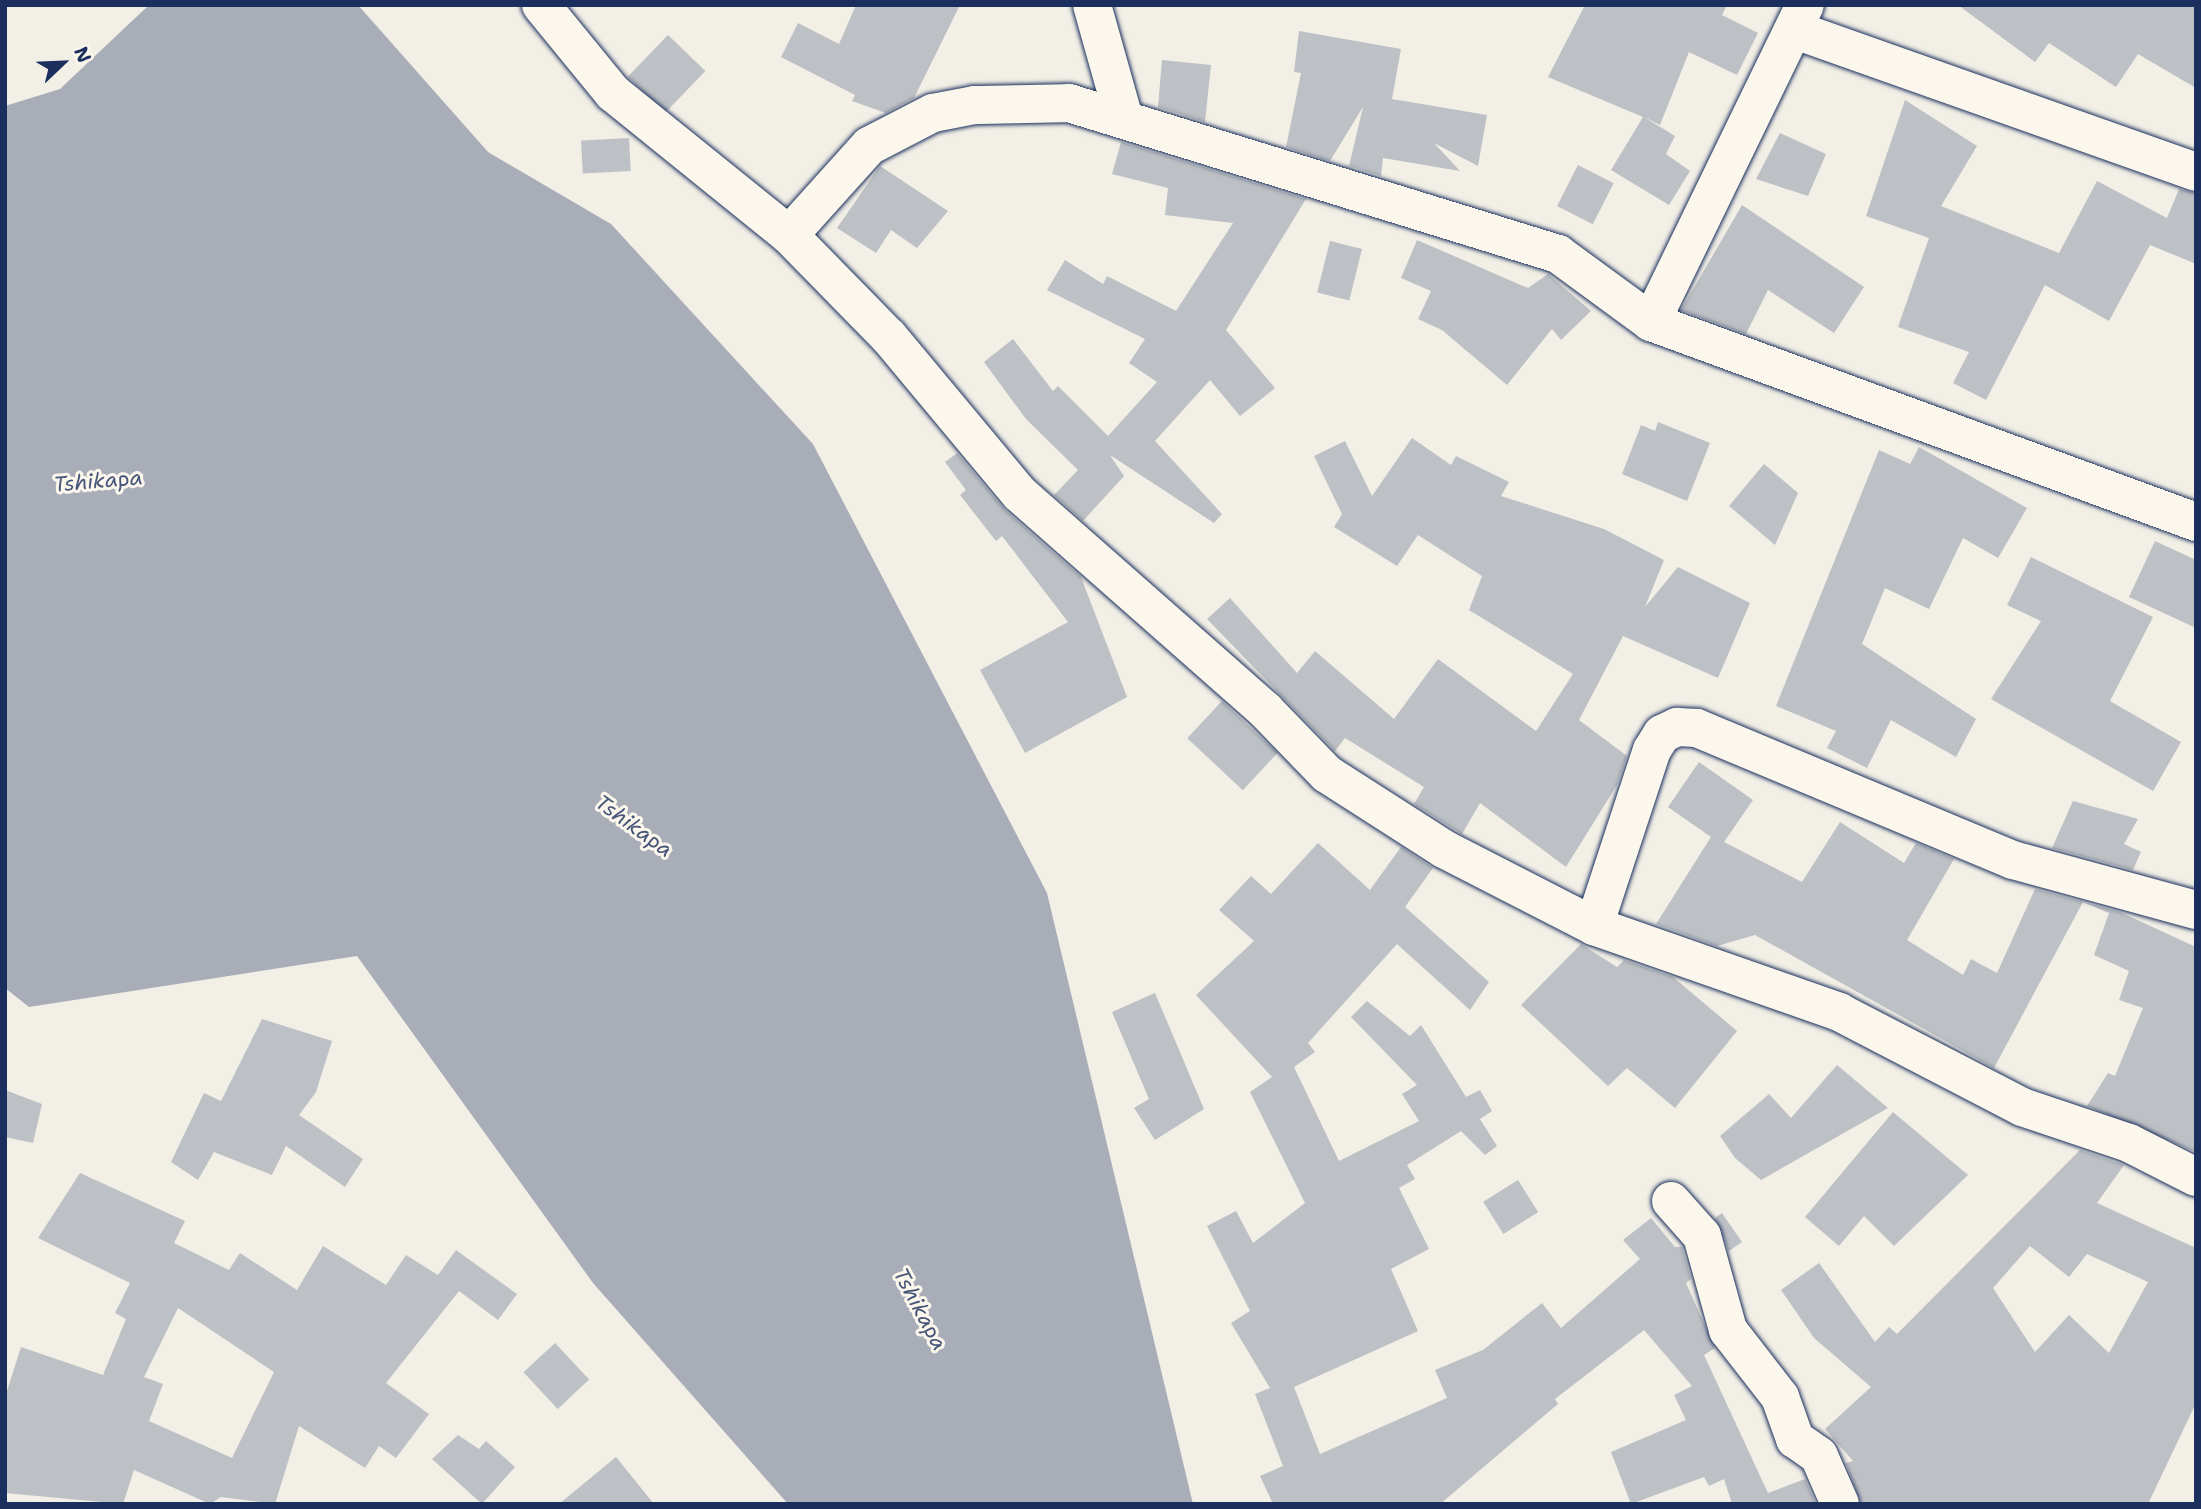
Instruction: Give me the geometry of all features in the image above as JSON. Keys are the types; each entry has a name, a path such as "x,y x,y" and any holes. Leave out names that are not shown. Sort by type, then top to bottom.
{"street":[{"path":"541,5 613,93 789,235 889,337 1020,494 1265,710 1327,774 1444,849 1594,926 1839,1012 2022,1107 2129,1143 2196,1177"},
{"path":"1092,5 1124,118"},
{"path":"1651,322 1800,18 2196,173"},
{"path":"789,235 869,146 933,113 1069,103 1558,254 1651,322 2196,522"},
{"path":"1594,926 1652,750 1677,727 1697,728 2013,860 2196,910"},
{"path":"1671,1201 1702,1237 1728,1330 1780,1397 1796,1439 1819,1456 1840,1504"}],"water":[{"name":"Tshikapa","path":"149,5 358,5 488,152 611,224 813,444 1047,893 1193,1504 788,1504 593,1283 357,956 29,1007 5,988 5,106 60,89"}],"building":[{"path":"856,5 960,5 914,98 886,113 852,101 855,95 781,57 798,23 839,44"},
{"path":"1585,5 1727,5 1722,15 1758,33 1737,75 1689,52 1660,125 1644,117 1675,136 1666,154 1690,171 1669,205 1611,170 1643,117 1548,77"},
{"path":"1958,5 2196,5 2196,88 2138,54 2116,87 2049,43 2035,62"},
{"path":"1299,31 1401,49 1392,99 1487,115 1478,166 1434,143 1460,171 1383,158 1381,176 1349,166 1363,107 1330,161 1286,147 1301,73 1294,72"},
{"path":"668,35 705,71 665,113 628,77"},
{"path":"1162,60 1211,65 1205,122 1158,107"},
{"path":"1905,100 1977,146 1941,206 2059,253 2097,181 2167,218 2179,189 2196,193 2196,264 2150,245 2109,321 2045,285 1986,400 1953,383 1969,352 1898,327 1929,238 1866,216"},
{"path":"1780,133 1826,154 1808,196 1756,179"},
{"path":"629,138 631,171 583,173 581,141"},
{"path":"1121,142 1306,199 1226,330 1275,388 1240,416 1210,380 1155,441 1222,514 1214,523 1110,455 1124,476 1083,521 1054,495 1078,470 1026,419 984,362 1013,339 1053,391 1058,386 1108,436 1157,382 1129,363 1145,339 1047,290 1065,260 1103,284 1107,276 1176,311 1233,223 1165,215 1168,188 1112,174"},
{"path":"1578,165 1614,183 1593,224 1557,206"},
{"path":"880,166 948,211 917,248 891,230 876,253 837,228"},
{"path":"1742,205 1864,287 1834,333 1768,290 1746,334 1681,310"},
{"path":"1417,240 1528,288 1548,274 1591,311 1561,340 1552,329 1507,385 1442,330 1418,319 1431,291 1401,278"},
{"path":"1330,241 1362,249 1349,300 1317,292"},
{"path":"1658,422 1710,443 1687,501 1622,474 1641,425 1655,431"},
{"path":"1412,438 1451,465 1456,456 1509,482 1501,496 1604,529 1664,560 1645,607 1678,567 1750,603 1718,678 1623,636 1579,720 1627,756 1617,785 1566,867 1480,803 1462,834 1414,804 1424,787 1345,738 1335,751 1207,619 1230,598 1297,673 1315,651 1394,719 1438,659 1536,731 1573,674 1469,610 1482,576 1418,535 1397,566 1334,527 1342,514 1314,456 1345,441 1372,496"},
{"path":"1919,447 2027,508 1998,558 1963,538 1929,609 1885,588 1862,644 1976,719 1956,757 1891,720 1867,768 1827,748 1836,731 1776,706 1879,450 1910,464"},
{"path":"957,453 1005,510 1081,577 1127,697 1025,753 980,670 1068,622 1002,536 996,541 960,495 966,490 945,462"},
{"path":"1764,464 1798,493 1775,545 1729,506"},
{"path":"2155,541 2196,560 2196,628 2129,597"},
{"path":"2031,557 2153,617 2110,701 2181,742 2153,791 1991,699 2041,621 2007,605"},
{"path":"1222,701 1278,753 1243,790 1187,738"},
{"path":"1699,762 1753,800 1724,842 1802,882 1840,822 1904,863 1916,843 1954,859 1907,940 1963,975 1971,959 1997,973 2035,889 2120,912 2196,947 2196,1152 2087,1106 2108,1073 2115,1076 2143,1008 2119,1000 2129,971 2094,955 2109,913 2083,902 1994,1068 1755,935 1717,946 1656,924 1711,837 1668,807"},
{"path":"2073,801 2138,819 2124,844 2141,852 2133,870 2052,848"},
{"path":"1318,843 1370,890 1401,847 1433,868 1405,907 1489,982 1470,1010 1397,944 1308,1043 1315,1052 1294,1067 1339,1161 1419,1121 1402,1094 1417,1085 1351,1017 1367,1001 1410,1036 1421,1025 1466,1097 1480,1090 1492,1111 1480,1119 1497,1146 1485,1155 1461,1131 1407,1165 1415,1179 1399,1188 1429,1249 1391,1269 1418,1331 1294,1387 1320,1454 1447,1398 1435,1370 1483,1350 1542,1303 1561,1328 1640,1259 1623,1240 1651,1218 1675,1247 1682,1247 1691,1279 1686,1283 1715,1348 1704,1355 1768,1493 1805,1479 1816,1504 1732,1504 1724,1479 1709,1486 1704,1477 1631,1504 1611,1452 1686,1420 1674,1395 1692,1386 1644,1330 1555,1399 1558,1404 1440,1504 1273,1504 1260,1476 1283,1466 1255,1394 1270,1388 1231,1323 1250,1311 1207,1226 1236,1211 1253,1243 1305,1203 1250,1092 1272,1077 1196,995 1254,941 1219,910 1251,876 1271,894"},
{"path":"1581,944 1617,967 1624,960 1673,977 1737,1031 1675,1108 1627,1068 1608,1086 1521,1005"},
{"path":"1155,993 1204,1109 1155,1140 1134,1108 1149,1099 1112,1012"},
{"path":"262,1019 332,1041 316,1092 299,1115 363,1159 345,1187 286,1146 272,1175 214,1152 198,1180 171,1162 204,1093 221,1101"},
{"path":"1837,1065 1888,1108 1761,1180 1735,1158 1720,1136 1769,1094 1791,1118"},
{"path":"5,1090 42,1104 33,1143 5,1137"},
{"path":"1893,1112 1968,1175 1894,1246 1864,1216 1839,1246 1805,1217"},
{"path":"2080,1150 2124,1165 2097,1203 2196,1248 2196,1403 2148,1504 1861,1504 1846,1463 1853,1461 1825,1429 1871,1387 1814,1338 1781,1290 1819,1263 1875,1342 1889,1327 1897,1334","holes":["2030,1246 2069,1277 2087,1254 2148,1282 2109,1353 2069,1315 2035,1352 1993,1288"]},
{"path":"80,1173 185,1221 174,1243 229,1270 240,1253 297,1290 323,1246 386,1285 406,1255 438,1275 456,1250 517,1294 498,1320 459,1291 386,1383 429,1414 396,1458 379,1446 365,1468 299,1426 275,1504 221,1497 210,1504 134,1470 123,1504 5,1493 5,1397 21,1347 103,1375 126,1319 115,1313 130,1283 38,1238","holes":["178,1308 274,1372 232,1458 149,1421 163,1384 144,1377"]},
{"path":"1518,1180 1538,1212 1503,1234 1483,1202"},
{"path":"1722,1213 1742,1242 1729,1251 1715,1218"},
{"path":"555,1343 589,1380 558,1409 524,1372"},
{"path":"458,1435 479,1449 486,1441 515,1467 482,1504 432,1459"},
{"path":"616,1457 654,1504 559,1504"}]}
